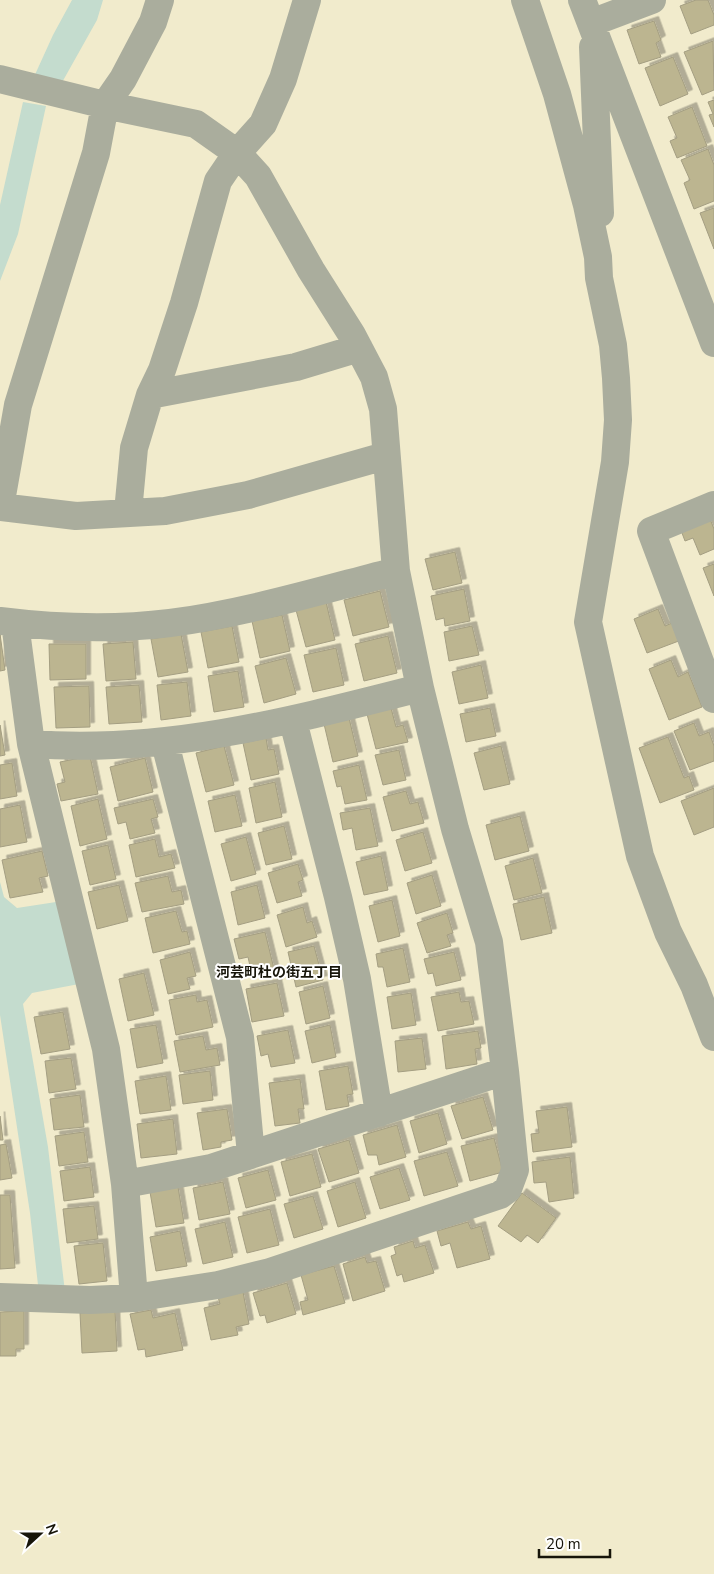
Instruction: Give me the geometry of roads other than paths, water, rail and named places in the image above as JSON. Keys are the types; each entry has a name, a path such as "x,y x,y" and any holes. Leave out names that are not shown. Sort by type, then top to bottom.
{"street":[{"path":"160,0 153,22 123,79 105,105 96,153 18,405 0,507 76,516 165,511 248,494 385,456"},
{"path":"128,512 134,448 150,395 162,370 184,303 218,182 237,153 263,124 283,79 307,0"},
{"path":"525,0 556,94 587,205 598,257"},
{"path":"572,0 587,12 714,343"},
{"path":"587,12 652,0"},
{"path":"587,12 600,203 599,278 613,344 618,420 610,496 588,622 640,856 668,932 694,985 714,1037"},
{"path":"0,79 105,105 196,124 237,153 258,176 359,348 374,377 383,409 385,456 396,571 420,688 455,829 489,942 515,1170 508,1189 500,1195 270,1272 218,1285 134,1298 90,1300 0,1297"},
{"path":"150,395 296,366 359,348"},
{"path":"714,505 652,531 714,699"},
{"path":"134,1298 125,1184 106,1048 31,744 8,622 93,628 171,623 266,603 396,571"},
{"path":"31,744 70,747 165,742 293,721 420,688"},
{"path":"293,721 353,961 379,1113"},
{"path":"165,742 240,1037 250,1155"},
{"path":"125,1184 211,1168 505,1071"}],"district":[{"name":"河芸町杜の街五丁目","path":"279,972"}]}
